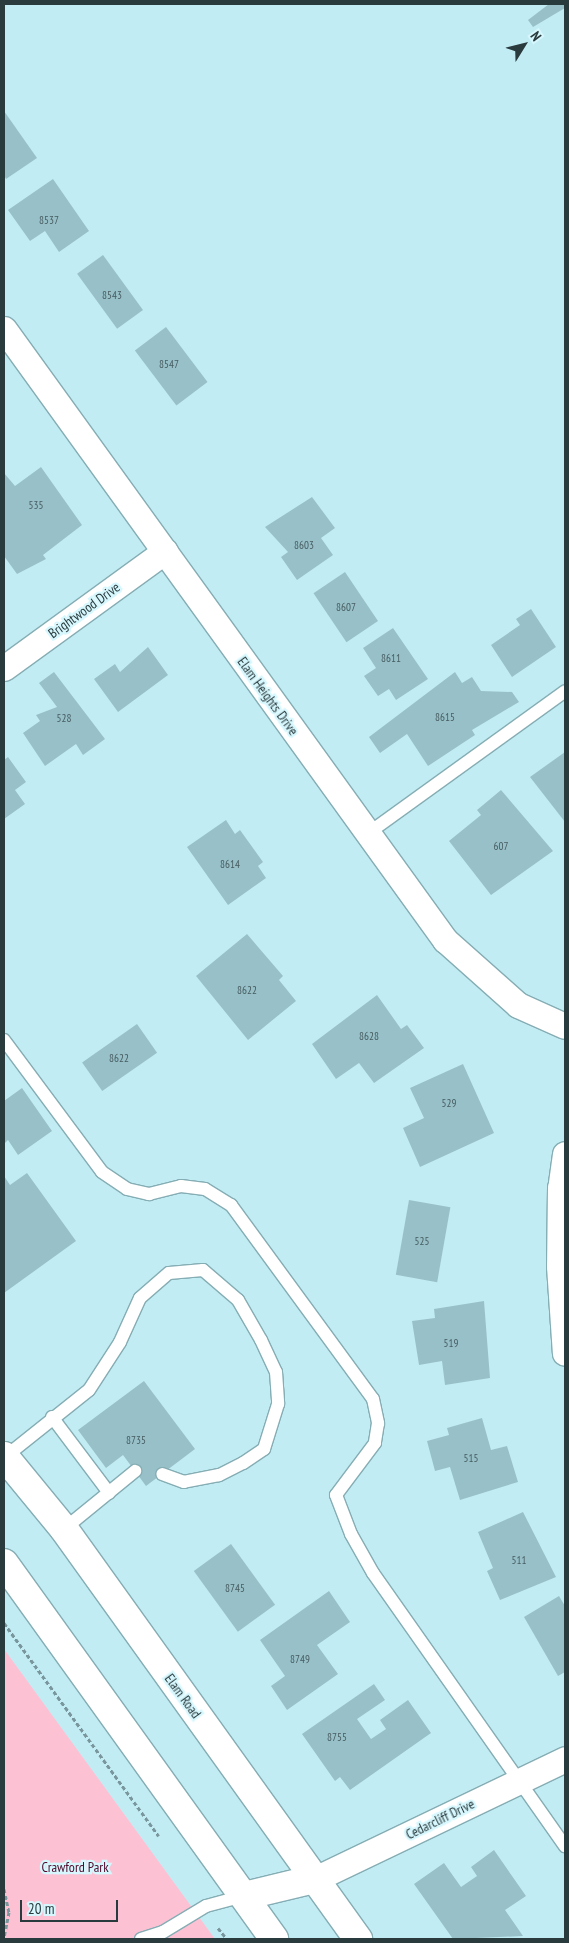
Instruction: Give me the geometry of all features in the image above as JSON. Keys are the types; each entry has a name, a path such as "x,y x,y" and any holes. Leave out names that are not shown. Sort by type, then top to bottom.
{"main road":[{"name":"Elam Road","path":"4,1456 64,1529 358,1939"},
{"path":"4,1563 274,1939"},
{"path":"244,1896 315,1879"}],"street":[{"name":"Elam Heights Drive","path":"4,329 445,940 480,976 518,1005 565,1026"},
{"name":"Brightwood Drive","path":"4,668 165,551"},
{"path":"565,1154 559,1266 565,1352"},
{"name":"Cedarcliff Drive","path":"315,1879 565,1759"}],"lane":[{"path":"367,834 565,691"},
{"path":"4,1040 102,1172 127,1189 149,1194 181,1186 205,1190 231,1205 373,1399 378,1422 375,1443 336,1495 345,1519 373,1573 565,1846"},
{"path":"4,1456 52,1417 76,1404 89,1390 120,1342 140,1298 169,1274 203,1270 238,1300 261,1340 276,1372 278,1404 264,1449 244,1463 219,1475 184,1482 162,1474"},
{"path":"52,1417 109,1493"},
{"path":"64,1529 135,1471"},
{"path":"141,1939 164,1936 206,1906 244,1896"}],"path":[{"path":"4,1623 161,1838"},
{"path":"4,1889 9,1912 4,1936"},
{"path":"218,1928 227,1939"}],"green space":[{"name":"Crawford Park","path":"4,1649 215,1939 4,1939"}],"building":[{"path":"549,4 565,4 565,8 533,27 528,20"},
{"path":"4,111 37,158 6,179 4,175"},
{"path":"53,179 89,231 59,252 45,231 30,241 8,210"},
{"path":"103,255 143,310 117,329 77,274"},
{"path":"166,327 208,382 176,406 135,350"},
{"path":"41,467 82,525 43,555 46,559 17,574 4,556 4,473 15,486"},
{"path":"312,497 335,528 321,538 333,555 297,580 281,557 288,552 265,527"},
{"path":"345,572 378,621 346,642 313,593"},
{"path":"531,609 556,647 512,677 491,645 520,625 516,619"},
{"path":"393,628 428,679 396,700 389,689 378,696 364,676 376,668 363,648"},
{"path":"148,647 168,675 118,712 94,679 115,664 120,672"},
{"path":"54,672 105,739 83,755 76,744 45,766 23,733 40,721 36,715 57,707 39,683"},
{"path":"455,672 462,683 472,677 481,691 512,692 519,702 472,730 475,735 428,766 407,734 380,753 369,737"},
{"path":"565,752 565,822 530,777"},
{"path":"8,757 26,782 15,790 25,804 4,819 4,760"},
{"path":"501,790 553,851 491,895 449,841 481,815 477,810"},
{"path":"226,820 235,834 240,830 263,862 258,866 266,878 228,905 187,847"},
{"path":"247,934 283,976 279,980 296,1001 248,1040 196,976"},
{"path":"377,995 401,1029 407,1025 424,1048 374,1083 359,1063 336,1079 312,1044"},
{"path":"137,1024 157,1053 102,1091 82,1062"},
{"path":"463,1064 494,1133 420,1167 403,1128 424,1118 410,1088"},
{"path":"22,1088 52,1131 18,1155 8,1140 4,1144 4,1101"},
{"path":"27,1173 76,1241 4,1293 4,1176 10,1185"},
{"path":"409,1200 450,1207 437,1282 396,1275"},
{"path":"484,1301 490,1378 445,1385 442,1361 419,1365 412,1321 435,1318 434,1309"},
{"path":"144,1381 195,1449 146,1486 123,1455 106,1468 78,1430"},
{"path":"482,1418 491,1450 507,1446 518,1482 460,1500 450,1467 435,1471 427,1441 449,1435 447,1428"},
{"path":"523,1512 556,1577 500,1600 487,1571 493,1568 478,1532"},
{"path":"231,1544 275,1605 238,1632 194,1571"},
{"path":"329,1591 350,1622 317,1645 338,1674 287,1710 271,1686 285,1676 260,1640"},
{"path":"559,1596 565,1606 565,1672 558,1676 524,1617"},
{"path":"374,1684 385,1700 357,1719 371,1739 386,1729 380,1720 408,1700 431,1733 350,1790 340,1777 335,1781 302,1734"},
{"path":"494,1850 526,1896 505,1910 523,1936 453,1939 414,1884 444,1863 461,1887 477,1876 471,1867"}]}
